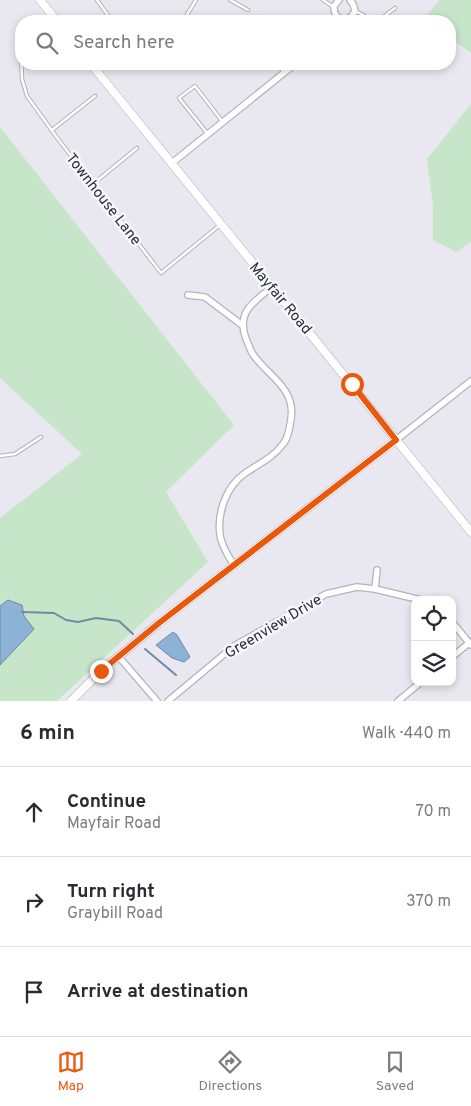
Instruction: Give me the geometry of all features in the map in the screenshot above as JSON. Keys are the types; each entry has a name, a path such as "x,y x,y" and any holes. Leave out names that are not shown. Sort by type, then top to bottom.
{"street":[{"path":"40,0 51,14"},
{"path":"336,15 334,6 339,0"},
{"name":"Mayfair Road","path":"96,70 471,532"},
{"path":"172,163 287,70"},
{"path":"234,566 220,536 220,511 231,489 242,475 270,457 285,443 292,417 287,395 281,383 252,353 242,324 244,315 253,303 272,287"},
{"path":"188,295 206,297 242,324"},
{"path":"71,701 118,656 471,381"},
{"path":"374,589 377,570"},
{"name":"Greenview Drive","path":"168,701 234,646 313,600 337,590 357,588 374,589 411,598"},
{"path":"456,627 470,644 456,654"},
{"path":"118,656 157,701"},
{"path":"398,701 416,686"}],"lane":[{"path":"98,0 108,15"},
{"path":"187,15 196,0"},
{"path":"230,0 248,10"},
{"path":"323,0 334,6"},
{"path":"354,4 364,15"},
{"path":"386,15 395,8"},
{"name":"Townhouse Lane","path":"21,70 24,88 52,130 161,272 220,225"},
{"path":"208,135 180,98 187,92 195,86 223,123"},
{"path":"52,130 96,96"},
{"path":"93,184 137,148"},
{"path":"0,456 15,454 40,437"}],"green space":[{"path":"440,0 471,0 471,53 456,42 456,15 427,15"},
{"path":"471,104 471,242 456,252 433,240 433,206 427,159"},
{"path":"0,127 234,425 166,492 208,562 57,701 0,701 0,518 82,454 0,378"}],"water":[{"path":"8,600 22,605 24,616 34,629 0,665 0,606"},
{"path":"173,632 177,635 190,657 184,662 172,658 156,645"}],"waterway":[{"path":"22,612 54,613 66,620 78,622 96,618 119,621 133,634"},
{"path":"145,649 176,675"}],"route":[{"path":"101,671 159,623 396,440 352,384"}]}
